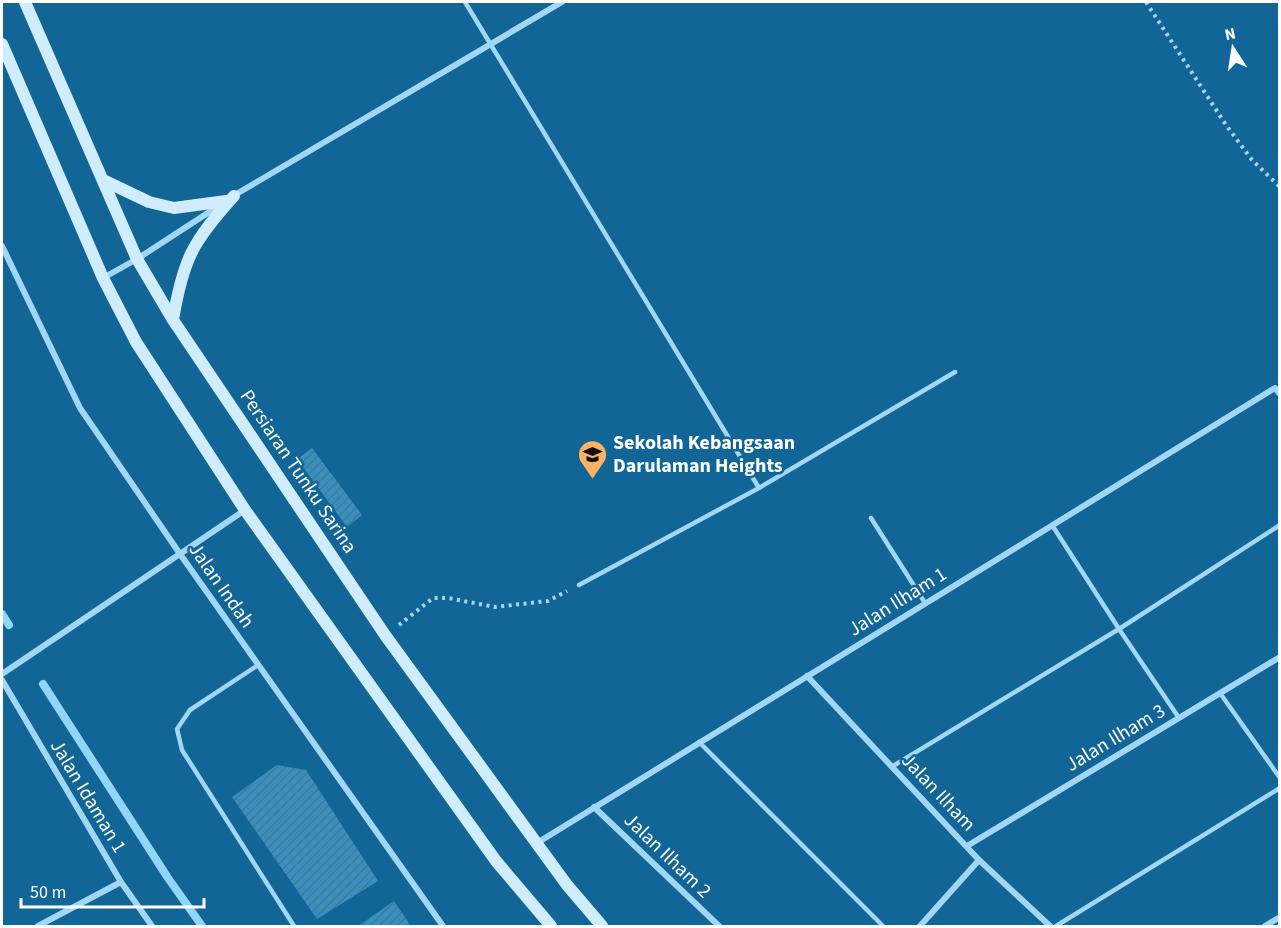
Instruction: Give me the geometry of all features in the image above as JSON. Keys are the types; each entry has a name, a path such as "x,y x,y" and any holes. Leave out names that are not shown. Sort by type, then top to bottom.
{"street":[{"name":"Persiaran Tunku Sarina","path":"25,2 137,259 173,320 386,635 567,885 602,927"},
{"path":"103,278 137,259 230,198 562,2"},
{"path":"2,44 103,278 136,342 245,510 496,861 551,927"},
{"path":"103,180 149,202 174,208 230,198"},
{"path":"173,320 178,290 194,245 207,225 230,198"},
{"name":"Jalan Indah","path":"2,246 80,408 443,927"},
{"name":"Jalan Ilham 1","path":"537,843 1052,525 1277,391"},
{"path":"2,674 245,510"},
{"name":"Jalan Ilham 3","path":"967,846 1280,657"},
{"name":"Jalan Ilham","path":"807,676 980,860 1050,927"},
{"name":"Jalan Idaman 1","path":"2,680 121,882 152,927"},
{"name":"Jalan Ilham 2","path":"594,807 719,927"},
{"path":"920,927 980,860"},
{"path":"38,927 121,882"},
{"path":"1265,927 1280,917"}],"lane":[{"path":"465,2 759,488"},
{"path":"579,585 759,488 955,372"},
{"path":"871,518 925,603"},
{"path":"1052,525 1179,718"},
{"path":"893,766 1119,629 1280,525"},
{"path":"258,665 190,710 177,729 182,750 294,927"},
{"path":"1220,693 1280,778"},
{"path":"699,742 883,927"},
{"path":"1056,927 1280,788"}],"path":[{"path":"1146,2 1226,125 1252,160 1280,187"},
{"path":"386,635 434,598 503,606 548,601 579,585"}],"building":[{"path":"312,448 362,515 347,527 297,459"},
{"path":"277,765 306,770 378,881 317,919 232,797"},
{"path":"394,901 411,926 358,926"}],"waterway":[{"path":"2,614 9,625"},
{"path":"43,684 168,878 202,926"}],"place":[{"name":"Sekolah Kebangsaan Darulaman Heights","path":"592,480"}]}
